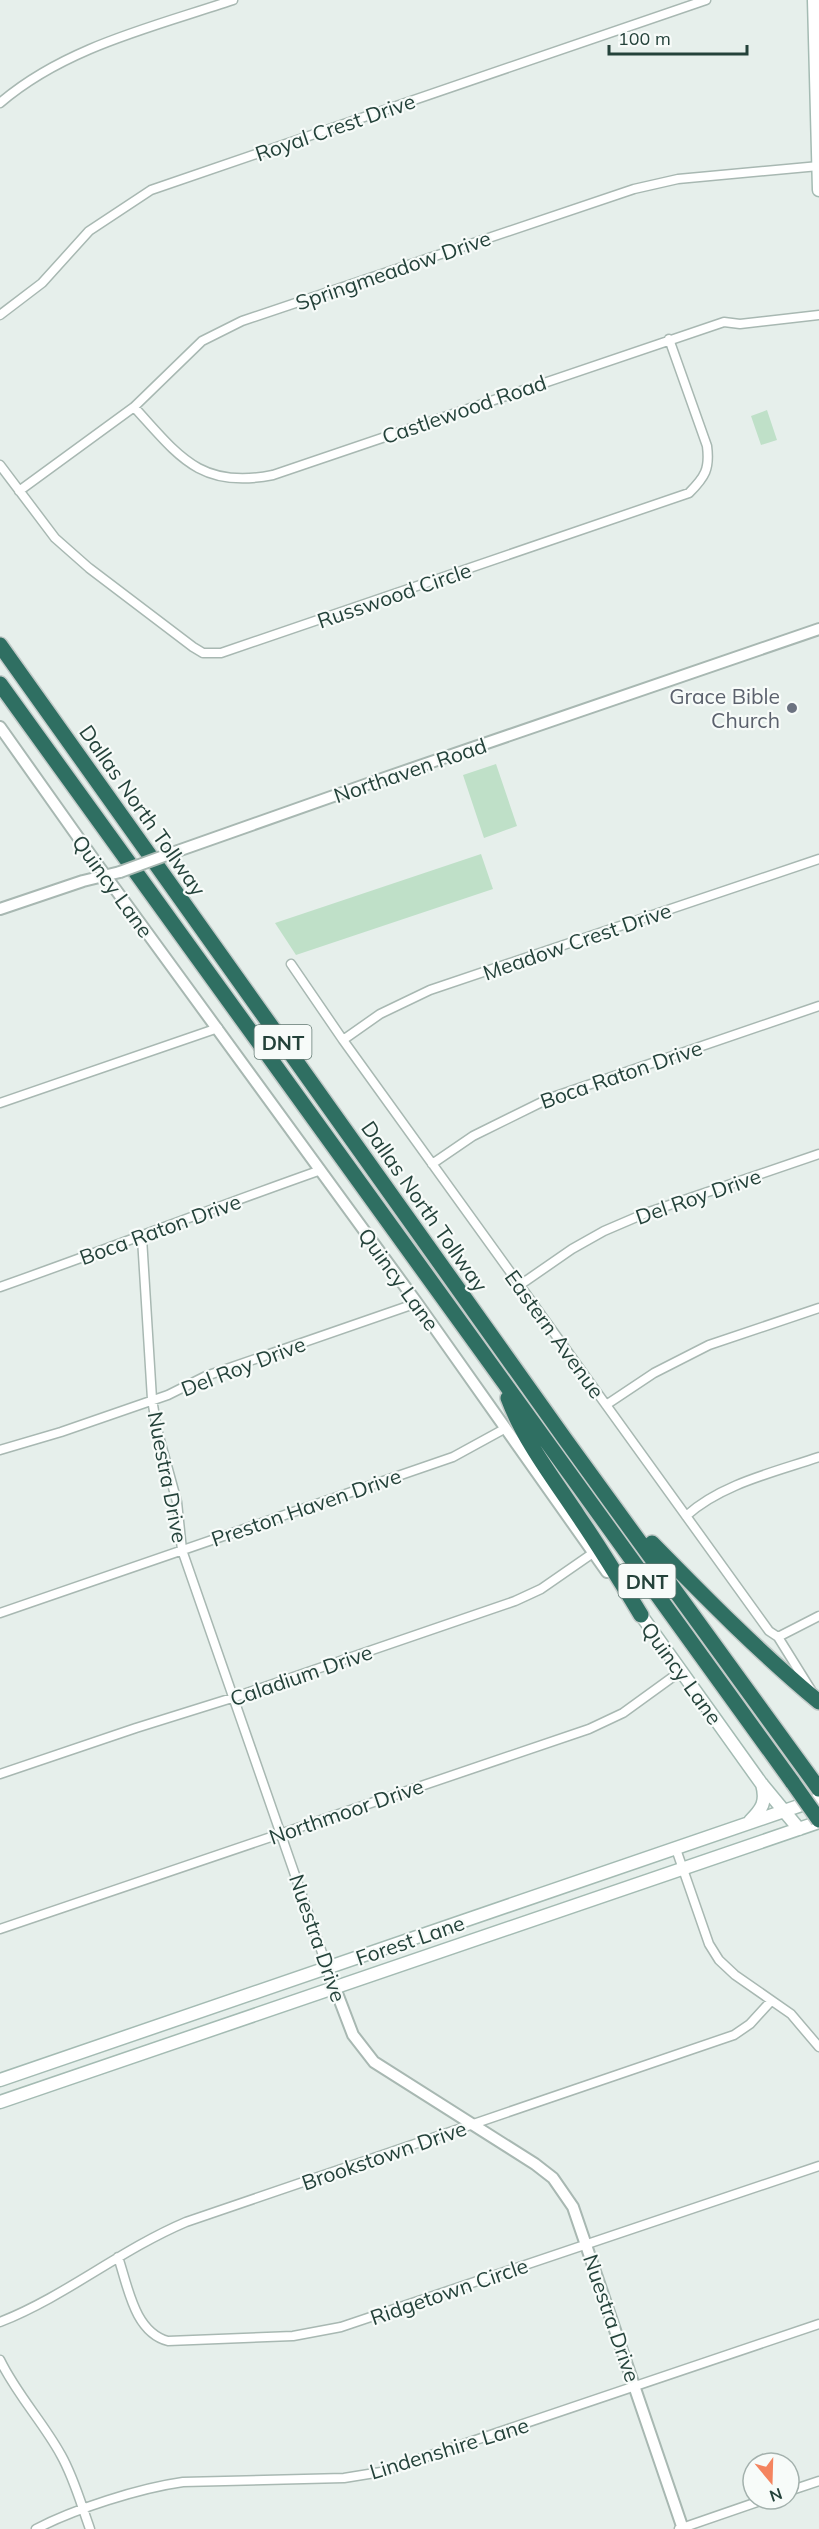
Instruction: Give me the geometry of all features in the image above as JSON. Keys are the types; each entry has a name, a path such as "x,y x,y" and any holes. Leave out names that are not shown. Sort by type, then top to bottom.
{"highway":[{"name":"Dallas North Tollway","path":"0,645 815,1783"},
{"name":"Dallas North Tollway","path":"0,684 819,1821"},
{"path":"501,1379 515,1417 641,1615"},
{"path":"616,1507 687,1581 784,1673 819,1702"}],"main road":[{"path":"814,0 819,190"},
{"name":"Quincy Lane","path":"641,1615 761,1783 799,1829"},
{"path":"747,1824 762,1809 765,1797 761,1783"},
{"name":"Forest Lane","path":"0,2080 676,1850 819,1799"},
{"name":"Forest Lane","path":"0,2102 819,1821"},
{"path":"555,1891 561,1910"},
{"path":"442,1929 449,1948"},
{"path":"96,2047 104,2067"}],"street":[{"path":"0,103 49,67 94,47 233,0"},
{"name":"Royal Crest Drive","path":"0,315 42,283 89,231 151,190 706,0"},
{"name":"Springmeadow Drive","path":"19,491 134,407 202,341 242,321 634,189 678,179 818,166"},
{"name":"Castlewood Road","path":"134,407 182,459 206,474 237,480 253,479 273,475 724,322 740,324 819,315"},
{"name":"Russwood Circle","path":"0,465 55,538 89,568 193,647 203,652 221,653 689,493 702,480 709,463 707,446 669,339"},
{"name":"Northaven Road","path":"0,909 83,881 120,872 398,773 819,629"},
{"name":"Quincy Lane","path":"0,727 105,876 417,1303 593,1553 641,1615"},
{"name":"Meadow Crest Drive","path":"343,1040 380,1014 430,990 819,859"},
{"name":"Eastern Avenue","path":"291,964 343,1040 769,1631 778,1638 819,1702"},
{"name":"Boca Raton Drive","path":"432,1164 473,1136 550,1098 819,1006"},
{"path":"0,1103 218,1028"},
{"name":"Del Roy Drive","path":"520,1286 572,1249 604,1231 646,1213 819,1154"},
{"name":"Boca Raton Drive","path":"0,1287 142,1238 180,1221 321,1170"},
{"name":"Nuestra Drive","path":"142,1238 152,1399 157,1429 177,1502 182,1550 232,1698 282,1832 333,1987 353,2035 374,2062 535,2164 553,2178 573,2207 681,2528"},
{"name":"Del Roy Drive","path":"0,1450 61,1432 168,1395 206,1376 417,1303"},
{"path":"606,1405 654,1373 709,1345 819,1308"},
{"name":"Preston Haven Drive","path":"0,1613 453,1457 506,1428"},
{"path":"686,1516 696,1506 744,1483 819,1457"},
{"name":"Caladium Drive","path":"0,1774 232,1698 515,1601 542,1589 593,1553"},
{"path":"778,1638 819,1616"},
{"name":"Northmoor Drive","path":"0,1929 589,1729 623,1713 681,1671"},
{"path":"676,1850 709,1944 719,1960 735,1975 791,2014 819,2047"},
{"name":"Brookstown Drive","path":"0,2322 39,2306 118,2257 186,2222 734,2035 750,2024 771,2001"},
{"name":"Ridgetown Circle","path":"118,2257 140,2321 149,2332 168,2341 293,2336 340,2327 819,2166"},
{"name":"Lindenshire Lane","path":"36,2529 140,2491 172,2484 344,2478 381,2472 819,2324"},
{"path":"0,2361 23,2402 61,2455 90,2529"},
{"path":"801,2487 819,2481"},
{"path":"681,2528 741,2508"}],"green space":[{"path":"767,410 777,440 761,445 751,416"},
{"path":"496,764 517,826 484,838 463,775"},
{"path":"481,854 493,889 296,955 275,923"}],"place":[{"name":"Grace Bible Church","path":"792,708"}]}
